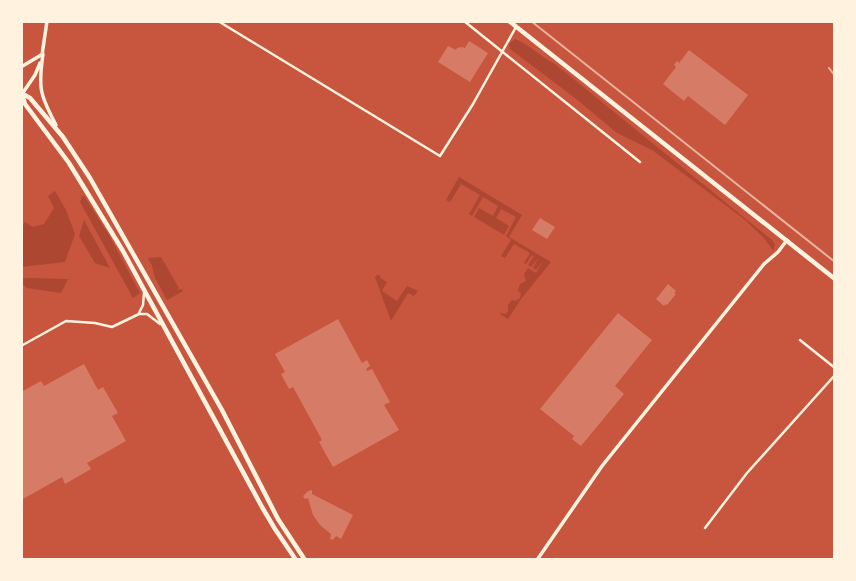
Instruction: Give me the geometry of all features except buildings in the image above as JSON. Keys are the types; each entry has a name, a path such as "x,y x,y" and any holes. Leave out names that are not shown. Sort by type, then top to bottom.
{"main road":[{"path":"47,21 40,75 41,94 55,124 105,203 245,453 278,519 306,560"},
{"path":"509,21 835,279"},
{"path":"21,66 43,54"},
{"path":"21,94 35,75 43,54"},
{"path":"21,94 30,99 63,137"},
{"path":"21,94 25,104 69,163 143,286 262,507 296,560"},
{"path":"537,560 618,446 764,264 787,240"}],"street":[{"path":"218,21 440,156 516,27"},
{"path":"464,21 640,162"},
{"path":"139,314 143,306 143,286"},
{"path":"21,346 66,321 113,327 139,314 147,314 166,329"},
{"path":"800,340 835,368"},
{"path":"705,528 747,473 835,375"}],"shaded area":[{"path":"515,39 555,64 772,240 775,245 773,250 744,219 652,150 617,133 510,49 509,44"},
{"path":"459,177 522,215 509,237 551,262 508,319 500,314 508,312 508,305 512,300 520,298 518,290 520,284 526,281 524,274 528,268 536,273 543,261 536,270 533,268 538,258 531,267 528,265 534,256 524,263 530,253 514,244 505,258 501,256 511,240 506,236 516,217 501,209 496,218 509,226 504,235 474,217 479,208 493,216 498,206 483,197 472,216 469,214 480,195 461,184 450,202 446,200"},
{"path":"55,191 75,234 65,262 21,267 21,225 25,222 33,227 44,224 54,208 48,196"},
{"path":"82,196 109,235 140,293 133,298 80,202"},
{"path":"84,220 110,268 95,263 79,236"},
{"path":"161,257 179,288 177,290 183,291 167,300 148,258"},
{"path":"377,275 387,282 382,291 397,301 407,286 418,291 414,296 408,293 391,321 375,277"},
{"path":"21,279 68,279 61,293 27,288 21,283"}],"tram line":[{"path":"531,21 835,262"}],"railway":[{"path":"829,68 835,76"}]}
